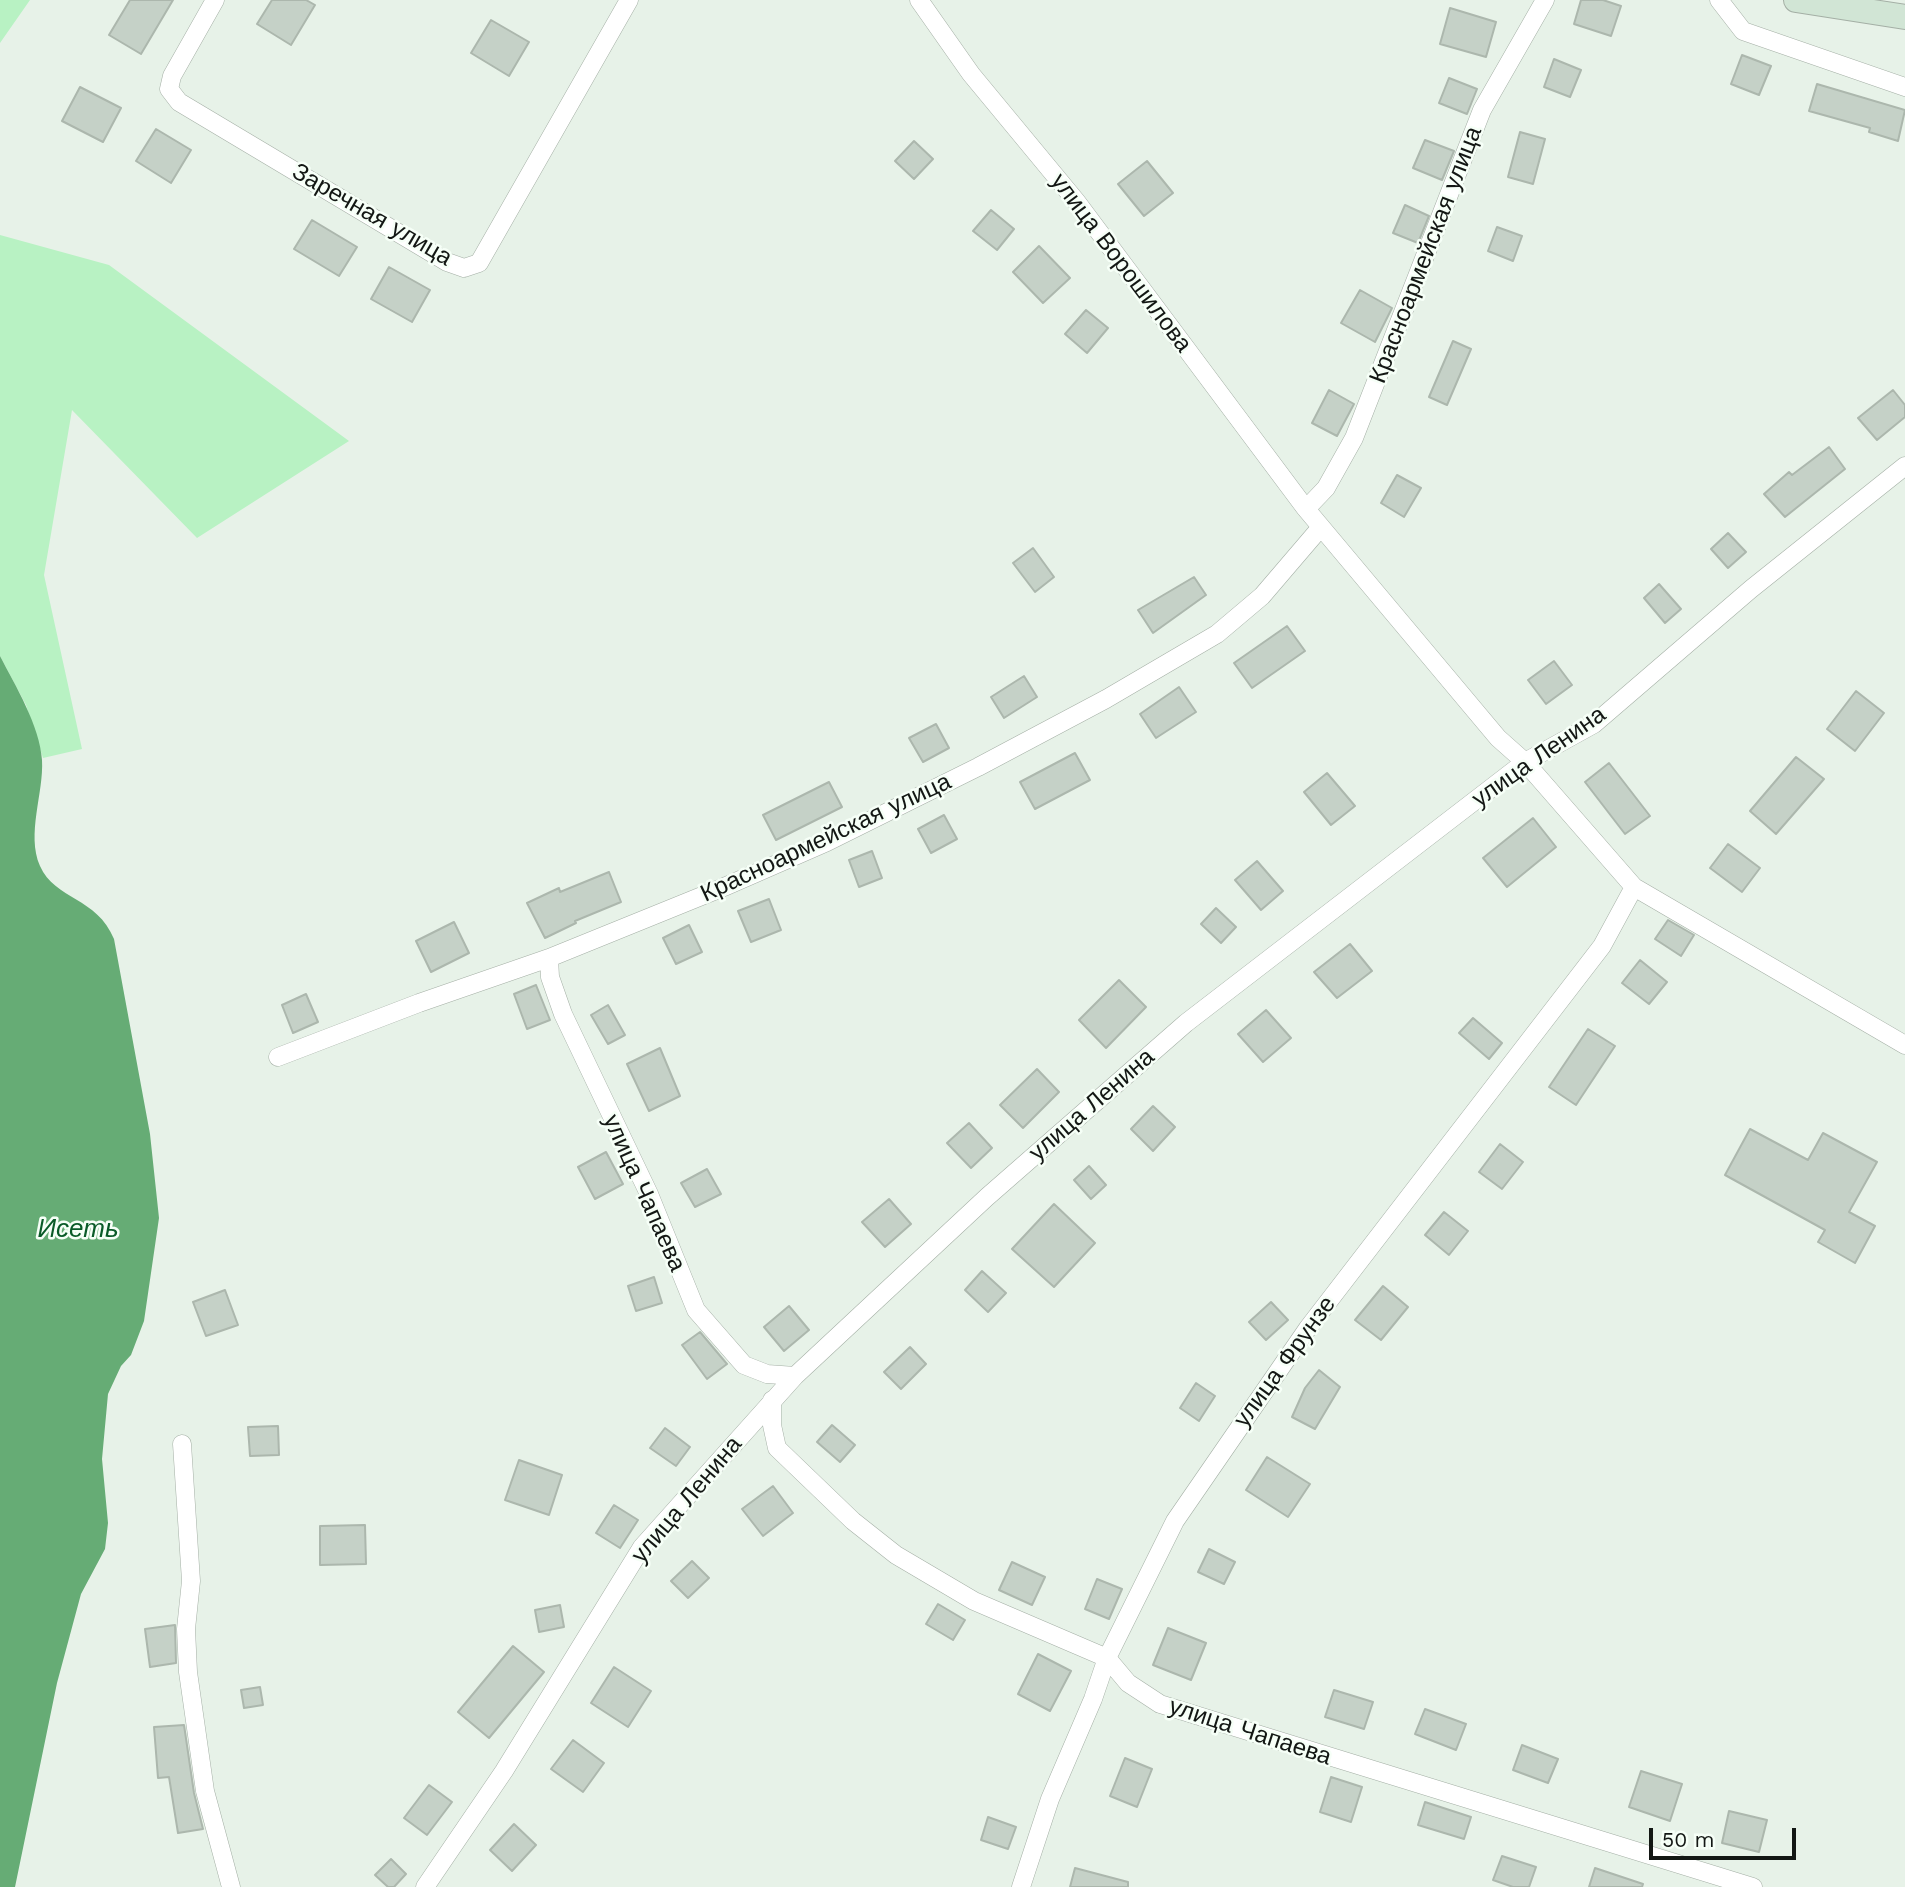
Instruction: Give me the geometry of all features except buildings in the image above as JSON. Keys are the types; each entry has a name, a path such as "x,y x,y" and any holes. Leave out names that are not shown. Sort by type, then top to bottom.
{"main road":[{"path":"1796,0 1905,17"}],"street":[{"name":"Заречная улица","path":"215,0 172,76 169,89 179,102 447,262 464,268 479,263 629,0"},
{"name":"улица Ворошилова","path":"919,0 971,74 1076,201 1306,509 1498,738 1525,762 1634,887 1905,1045"},
{"name":"Красноармейская улица","path":"1306,509 1326,488 1354,438 1482,110 1545,0"},
{"path":"1719,0 1743,31 1905,87"},
{"name":"улица Ленина","path":"425,1887 504,1771 642,1547 795,1376 987,1197 1186,1023 1525,762 1594,724 1751,589 1905,466"},
{"name":"Красноармейская улица","path":"278,1057 419,1003 549,958 827,842 1105,699 1217,634 1240,617 1284,572 1321,527"},
{"name":"улица Фрунзе","path":"1021,1887 1050,1799 1093,1699 1107,1658 1175,1521 1308,1328 1602,946 1634,887"},
{"name":"улица Чапаева","path":"549,958 550,977 563,1014 649,1194 696,1310 744,1365 767,1374 795,1376"},
{"name":"улица Чапаева","path":"772,1400 772,1425 778,1448 825,1496 885,1546 974,1601 1107,1658 1128,1683 1160,1704 1753,1887"},
{"path":"182,1444 181,1471 191,1581 186,1629 188,1672 205,1791 231,1887"}],"shaded area":[{"path":"0,0 30,0 0,43"},
{"path":"0,235 109,265 349,441 197,538 72,410 44,575 82,749 43,758 26,705 0,656"}],"water":[{"name":"Исеть","path":"0,656 26,706 40,747 42,773 35,841 40,866 56,886 97,915 107,925 114,939 150,1134 159,1218 144,1321 131,1355 121,1366 108,1394 102,1459 108,1523 105,1549 81,1594 57,1683 15,1887 0,1887"}]}
